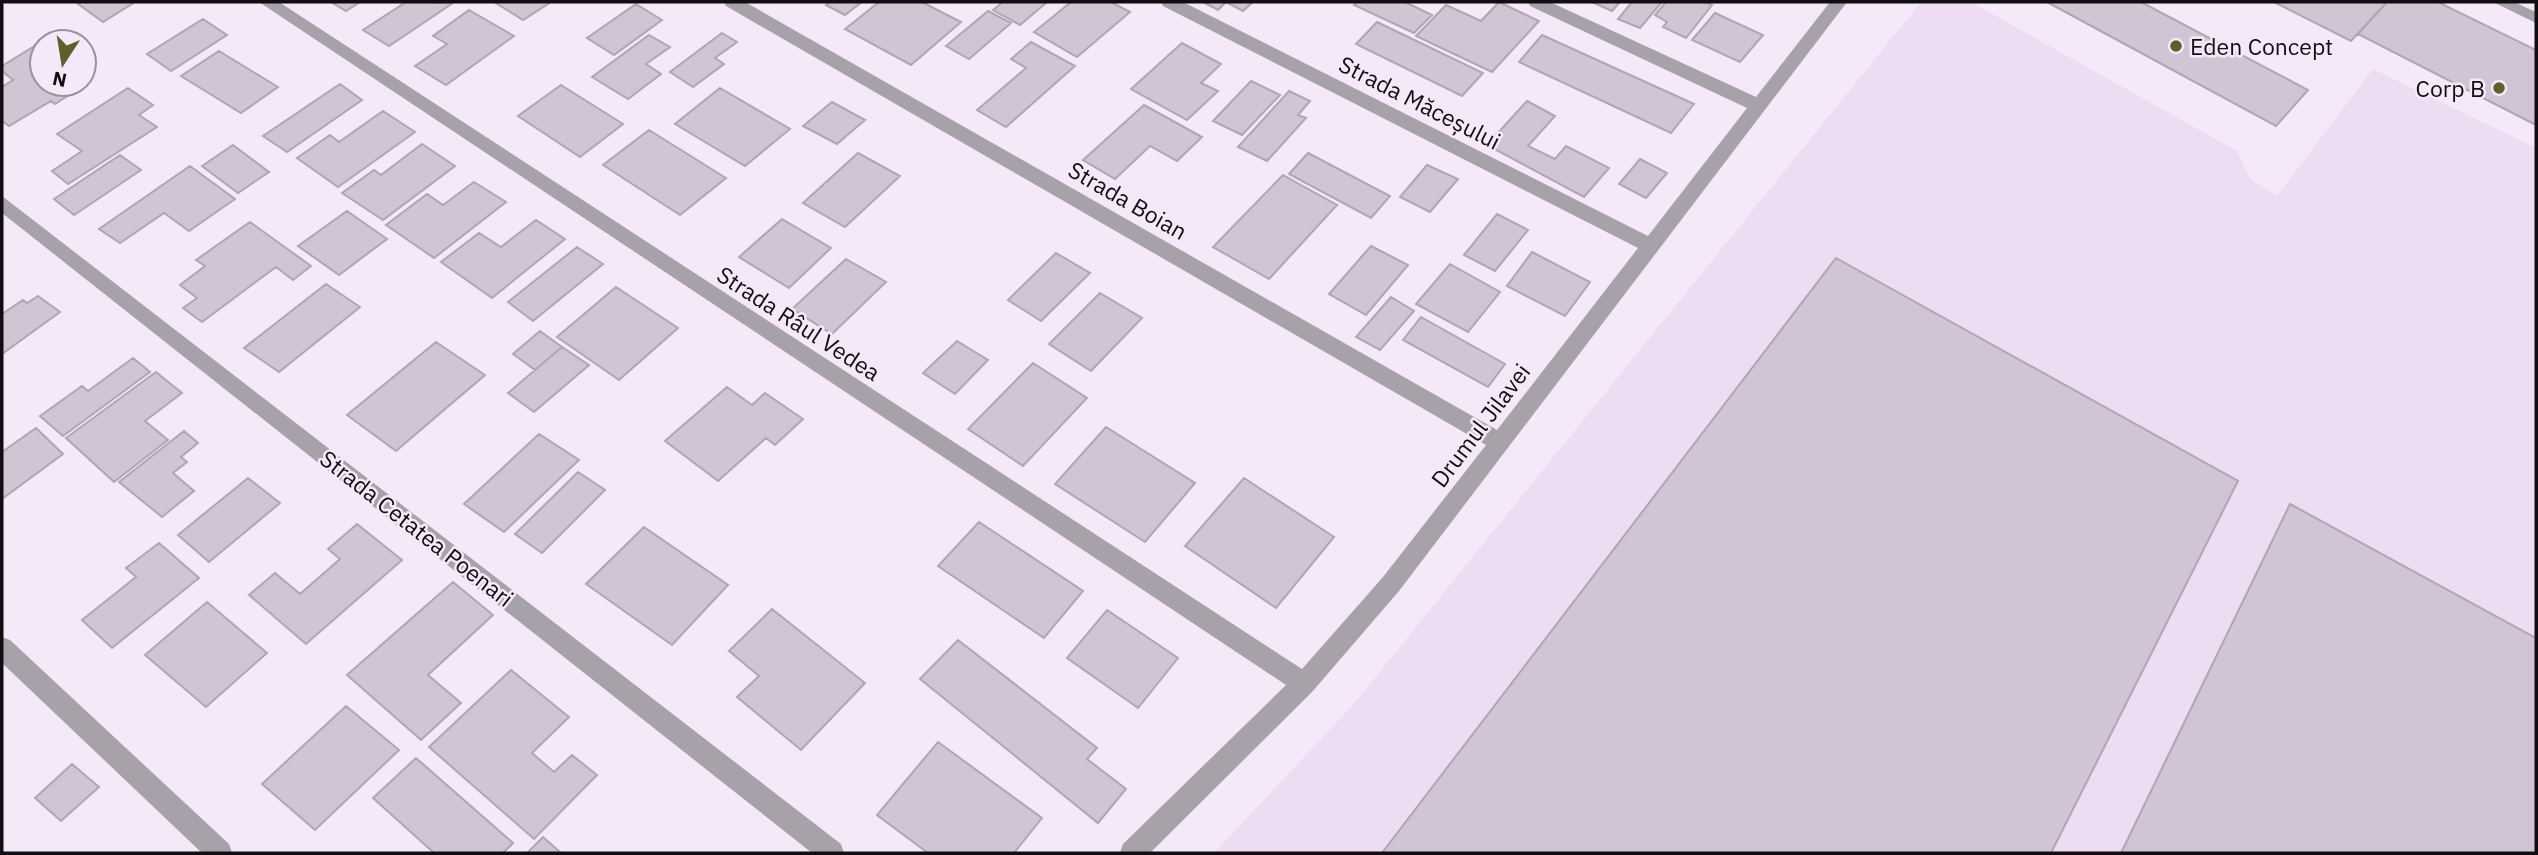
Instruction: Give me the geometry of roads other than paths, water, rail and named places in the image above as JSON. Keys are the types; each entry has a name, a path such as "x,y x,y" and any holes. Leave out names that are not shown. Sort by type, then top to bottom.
{"street":[{"name":"Strada Râul Vedea","path":"267,2 1304,684"},
{"name":"Strada Boian","path":"732,2 1500,442"},
{"name":"Strada Măceșului","path":"1169,2 1649,245"},
{"path":"1536,2 1757,105"},
{"name":"Drumul Jilavei","path":"1132,853 1304,684 1391,583 1839,2"},
{"name":"Strada Cetatea Poenari","path":"2,204 832,853"},
{"path":"2,648 220,853"}],"lane":[{"path":"2501,2 2536,18"}],"place":[{"name":"Eden Concept","path":"2176,46"},
{"name":"Corp B","path":"2499,88"}]}
